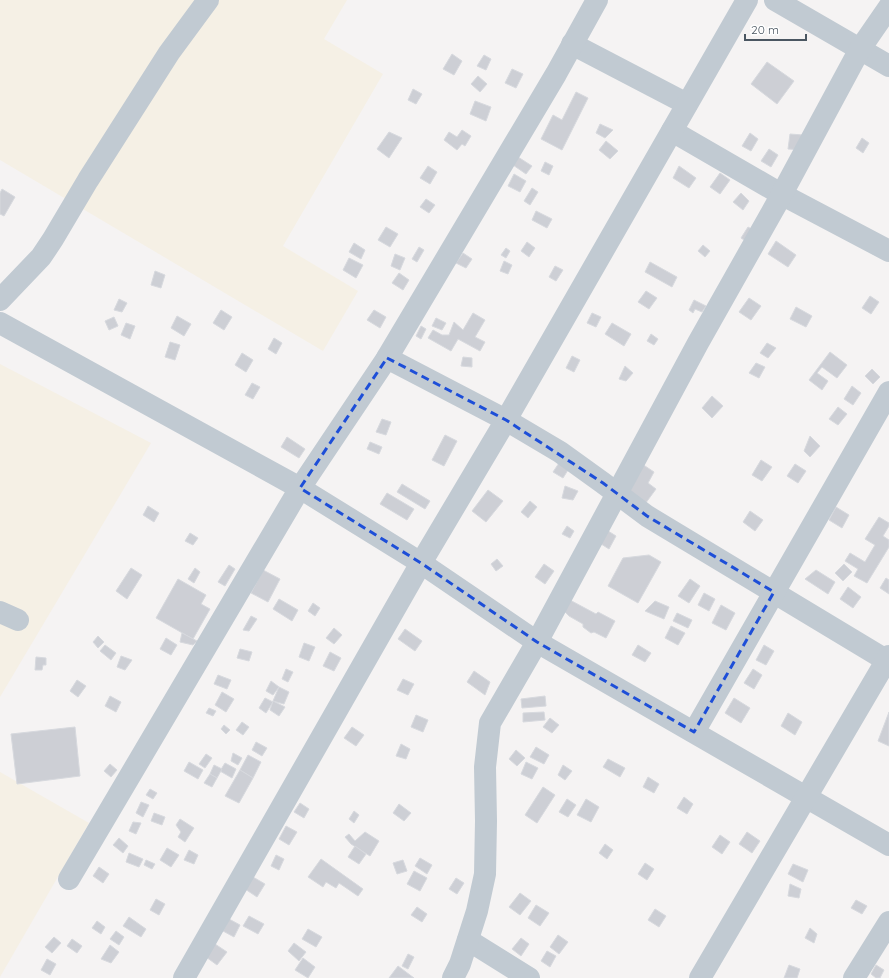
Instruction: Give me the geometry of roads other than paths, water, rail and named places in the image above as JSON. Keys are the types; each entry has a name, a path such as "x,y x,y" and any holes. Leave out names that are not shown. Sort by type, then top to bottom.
{"street":[{"path":"0,300 45,251 169,52 208,0"},
{"path":"69,879 300,488 387,358 552,81 597,0"},
{"path":"184,978 421,563 506,420 747,0"},
{"path":"775,0 889,66"},
{"path":"453,978 460,964 477,911 485,874 485,767 490,723 537,642 698,343 860,49 889,7"},
{"path":"572,44 687,104"},
{"path":"672,131 781,194 889,251"},
{"path":"0,323 300,488 421,563 537,642 889,845"},
{"path":"387,358 506,420 560,452 647,516 888,658 700,978"},
{"path":"694,732 889,392"},
{"path":"854,978 889,922"},
{"path":"468,940 529,978"}]}
